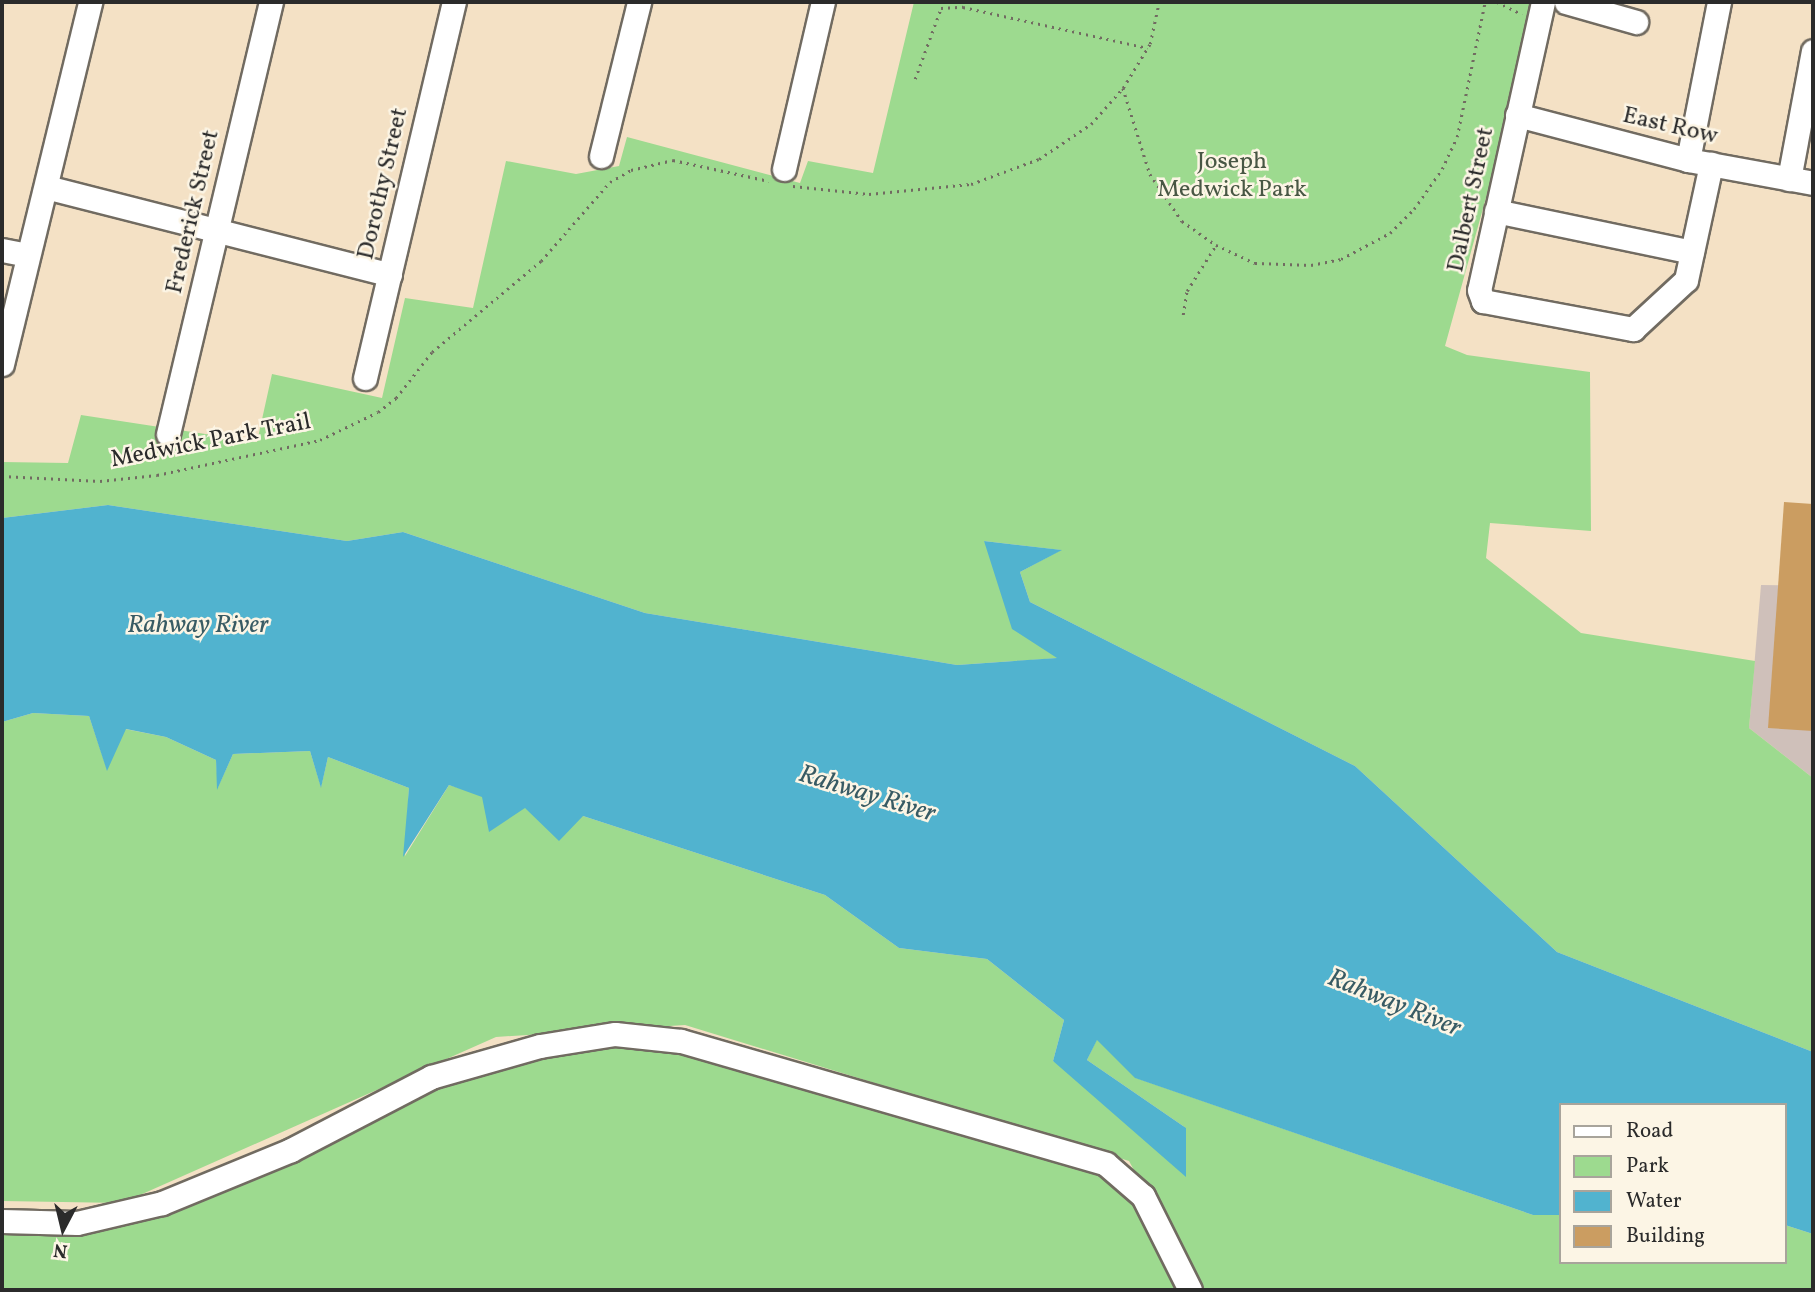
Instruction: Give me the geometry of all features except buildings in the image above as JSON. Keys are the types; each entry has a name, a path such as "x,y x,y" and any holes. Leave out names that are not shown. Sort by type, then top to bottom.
{"street":[{"path":"2,364 90,2"},
{"name":"Frederick Street","path":"168,434 271,2"},
{"name":"Dorothy Street","path":"365,378 454,2"},
{"path":"601,156 639,2"},
{"path":"785,179 823,2"},
{"path":"1566,2 1636,22"},
{"path":"1496,211 1692,252 1720,2"},
{"name":"Dalbert Street","path":"1541,12 1479,290 1483,301 1633,329 1686,280 1692,252"},
{"path":"1790,178 1813,51"},
{"name":"East Row","path":"1517,115 1700,162 1813,183"},
{"path":"46,187 390,275"},
{"path":"2,250 28,255"},
{"path":"2,1221 77,1223 162,1203 291,1150 431,1077 540,1046 615,1034 681,1041 1106,1164 1143,1196 1190,1290"}],"path":[{"name":"Medwick Park Trail","path":"2,476 111,480 178,471 320,440 378,412 396,398 432,352 541,261 610,181 631,170 673,159 869,194 971,184 1007,174 1063,146 1091,124 1123,88 1147,48 1159,2"},
{"path":"1123,88 1150,174 1166,202 1182,221 1216,245 1255,262 1311,265 1341,259 1390,233 1414,209 1457,137 1485,2"},
{"path":"1497,2 1541,12"},
{"path":"915,79 941,8 963,7 1147,48"},
{"path":"1183,315 1187,291 1216,245"}],"shaded area":[{"path":"1761,585 1813,586 1813,778 1749,728"}],"green space":[{"name":"Joseph Medwick Park","path":"914,2 1540,2 1445,346 1467,355 1590,372 1591,531 1490,523 1486,558 1581,633 1755,661 1749,728 1813,778 1813,1052 1557,952 1355,766 1030,602 1020,572 1061,550 984,541 1059,658 957,665 645,613 403,532 347,541 108,505 2,518 2,462 68,463 81,415 257,442 272,374 382,398 405,298 473,308 506,161 576,174 619,166 627,137 800,183 808,161 873,173"},
{"path":"33,713 89,716 107,769 125,729 166,737 216,760 218,787 233,754 310,751 321,787 328,757 409,788 405,856 449,785 525,808 583,816 825,895 899,948 987,959 1064,1020 1053,1061 1186,1128 1087,1060 1097,1039 1136,1078 1533,1215 1560,1215 1560,1264 1787,1264 1787,1226 1813,1234 1813,1290 1199,1290 1129,1161 685,1025 496,1037 122,1203 2,1201 2,722"},
{"path":"627,1037 1109,1175 1152,1220 1186,1290 2,1290 2,1229 42,1235 106,1226 170,1208 275,1169 355,1118 486,1068"}],"water":[{"name":"Rahway River","path":"108,505 347,541 403,532 645,613 957,665 1057,658 1012,629 984,541 1062,550 1020,572 1030,602 1355,766 1557,952 1813,1052 1813,1234 1787,1226 1787,1103 1560,1103 1560,1215 1533,1215 1135,1078 1097,1040 1087,1060 1186,1128 1186,1177 1053,1061 1064,1020 987,959 899,948 825,895 583,816 559,841 525,808 489,832 482,797 449,785 403,857 409,788 328,757 321,788 310,751 233,754 217,790 216,760 166,737 126,729 107,771 89,716 33,713 2,722 2,518"}]}
